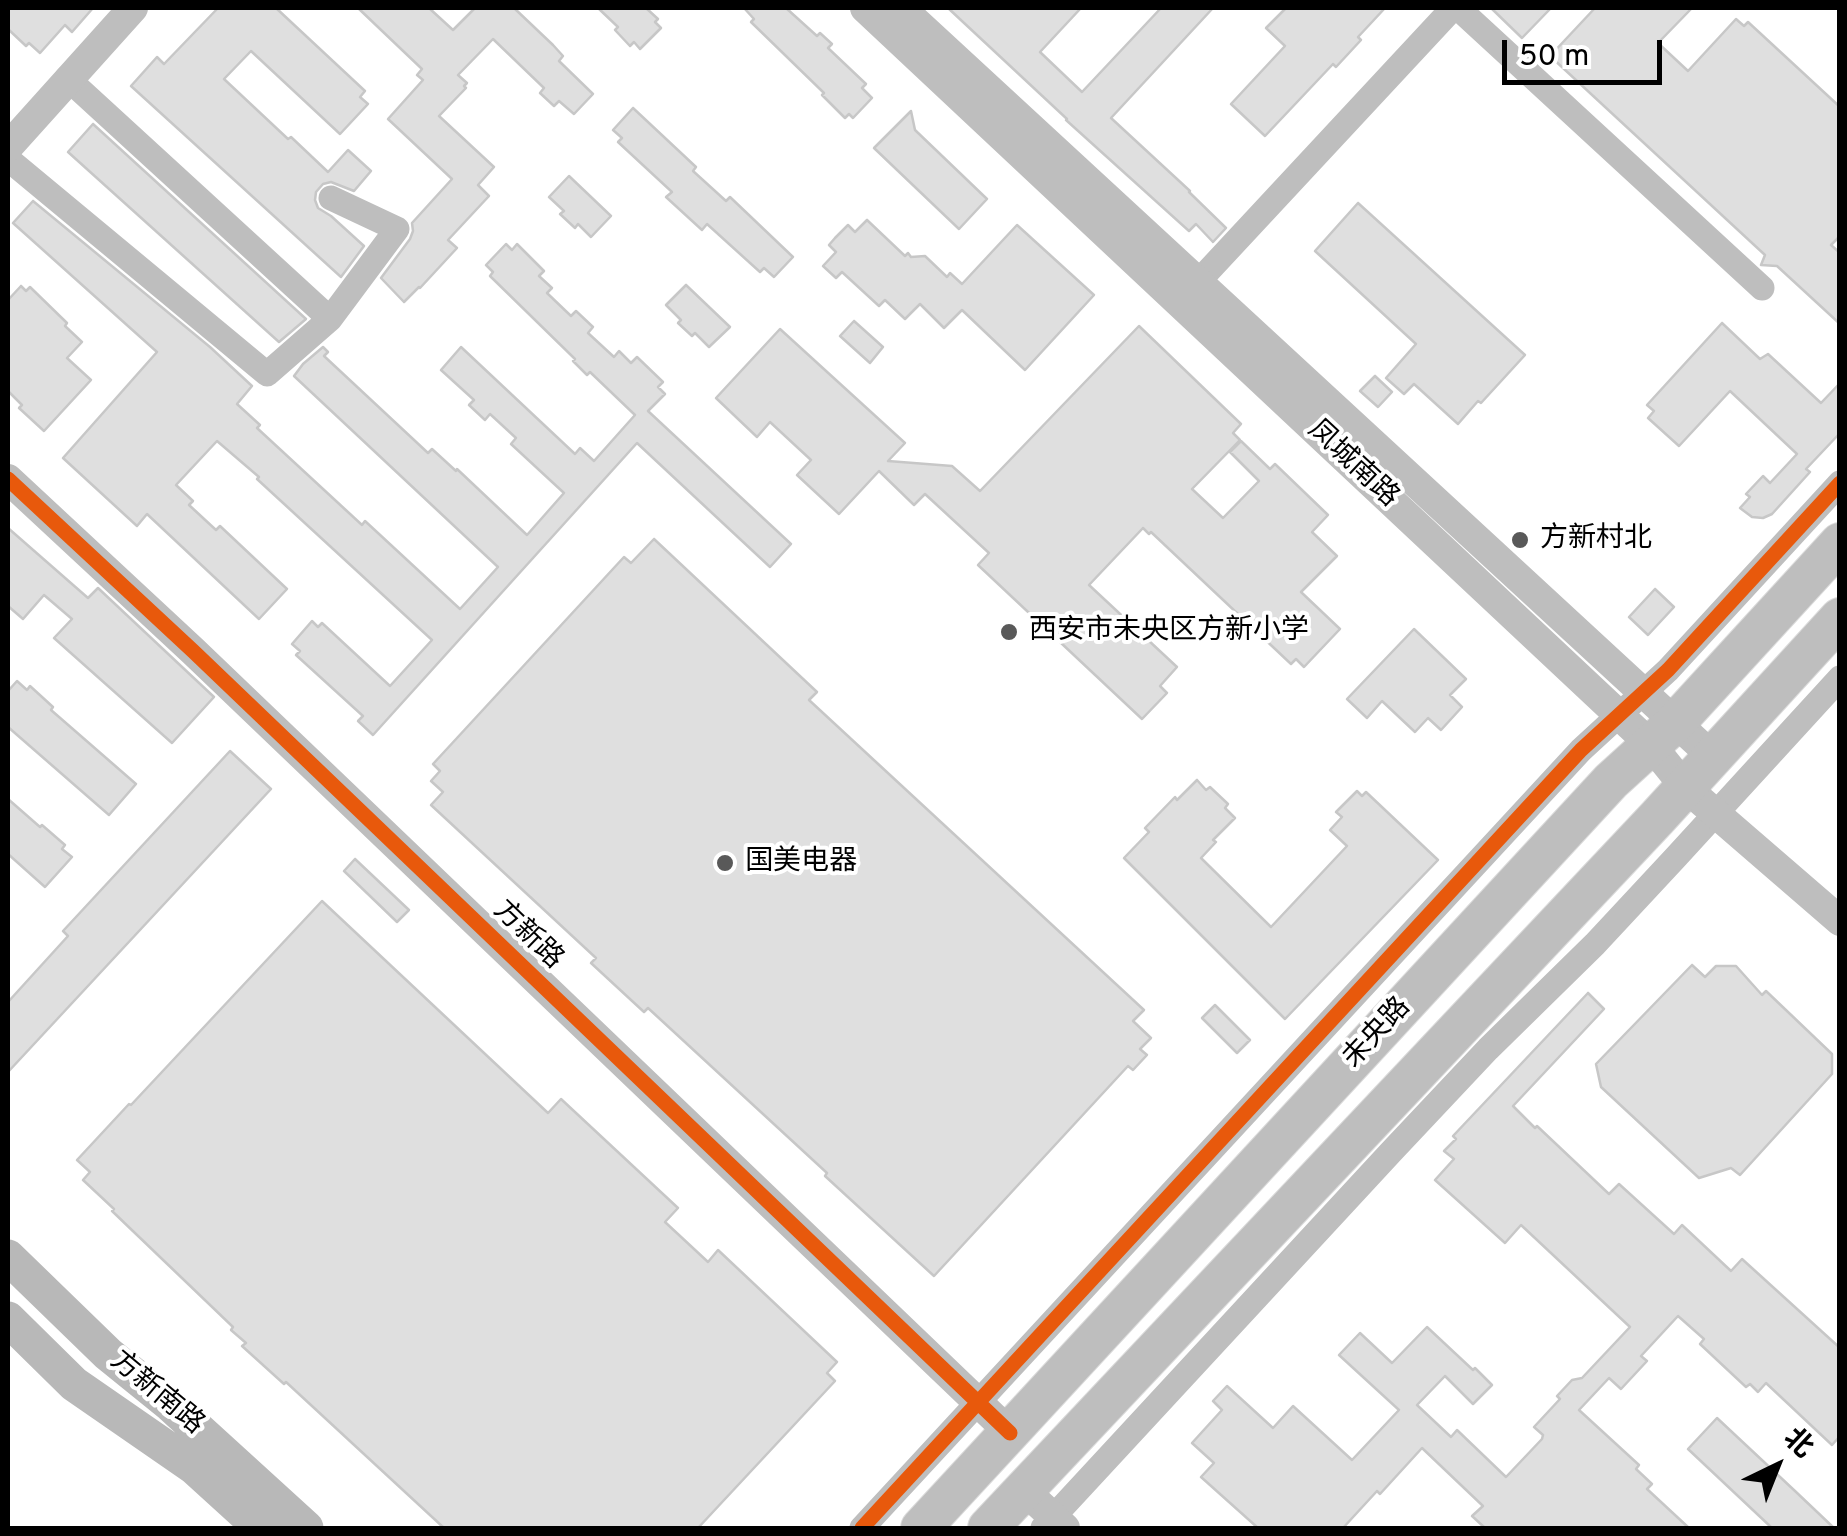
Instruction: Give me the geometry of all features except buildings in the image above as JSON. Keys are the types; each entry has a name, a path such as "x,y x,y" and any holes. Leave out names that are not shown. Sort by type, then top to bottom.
{"main road":[{"name":"未央路","path":"921,1528 1612,781 1663,734 1840,543"},
{"name":"未央路","path":"988,1528 1046,1516 1685,787 1840,618"},
{"name":"方新南路","path":"8,1258 108,1354 306,1528"},
{"name":"方新南路","path":"8,1319 74,1384 194,1467 261,1528"}],"street":[{"path":"8,147 132,8"},
{"name":"凤城南路","path":"866,8 1619,715 1713,757"},
{"name":"凤城南路","path":"901,8 1643,692 1685,787 1840,921"},
{"path":"1198,282 1455,8 1762,288"},
{"path":"68,78 330,319"},
{"path":"8,158 267,374 330,319 397,229 332,198"},
{"name":"方新路","path":"8,479 208,664 1010,1433"},
{"path":"862,1528 1582,750 1668,670 1840,483"},
{"path":"1046,1516 1488,1050 1595,944 1840,678"}],"cycle path":[{"path":"8,479 1010,1433"},
{"path":"862,1528 1581,750 1668,670 1840,483"}],"place":[{"name":"方新村北","path":"1520,540"},
{"name":"西安市未央区方新小学","path":"1009,632"},
{"name":"国美电器","path":"725,863"}]}
